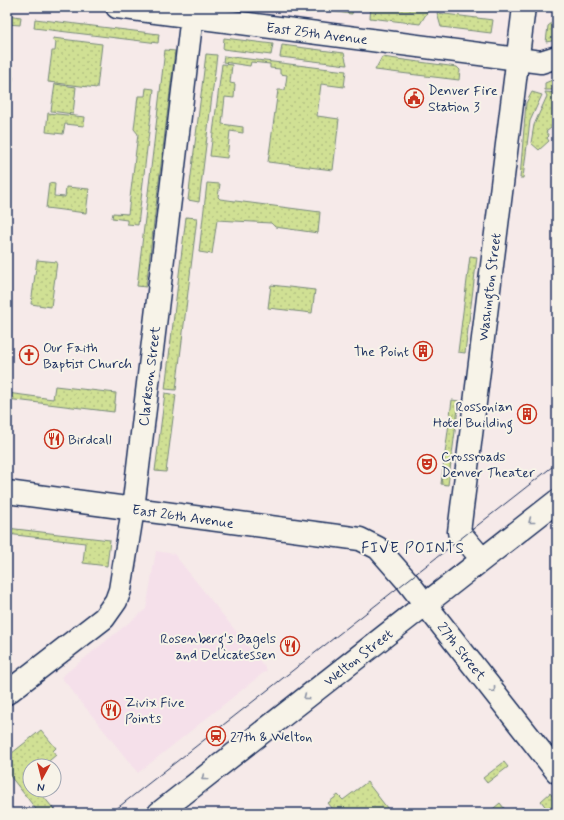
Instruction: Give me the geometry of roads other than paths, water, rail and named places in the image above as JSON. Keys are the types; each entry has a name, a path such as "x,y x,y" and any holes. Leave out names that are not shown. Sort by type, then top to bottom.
{"street":[{"name":"East 25th Avenue","path":"117,7 193,12 541,62 557,57"},
{"name":"Washington Street","path":"482,559 459,532 524,7"},
{"name":"Clarkson Street","path":"7,694 98,623 114,605 121,586 133,509 193,12"},
{"name":"East 26th Avenue","path":"7,492 360,539"},
{"name":"Welton Street","path":"159,813 557,500"},
{"name":"27th Street","path":"360,539 378,548 425,604 557,772"}],"tram line":[{"path":"111,813 557,463"}],"place":[{"name":"Denver Fire Station 3","path":"414,98"},
{"name":"The Point","path":"423,351"},
{"name":"Our Faith Baptist Church","path":"29,355"},
{"name":"Rossonian Hotel Building","path":"527,414"},
{"name":"Birdcall","path":"54,439"},
{"name":"Crossroads Denver Theater","path":"427,464"},
{"name":"Rosenberg's Bagels and Delicatessen","path":"290,646"},
{"name":"Zivix Five Points","path":"111,710"},
{"name":"27th & Welton","path":"216,736"}],"district":[{"name":"FIVE POINTS","path":"413,548"}]}
